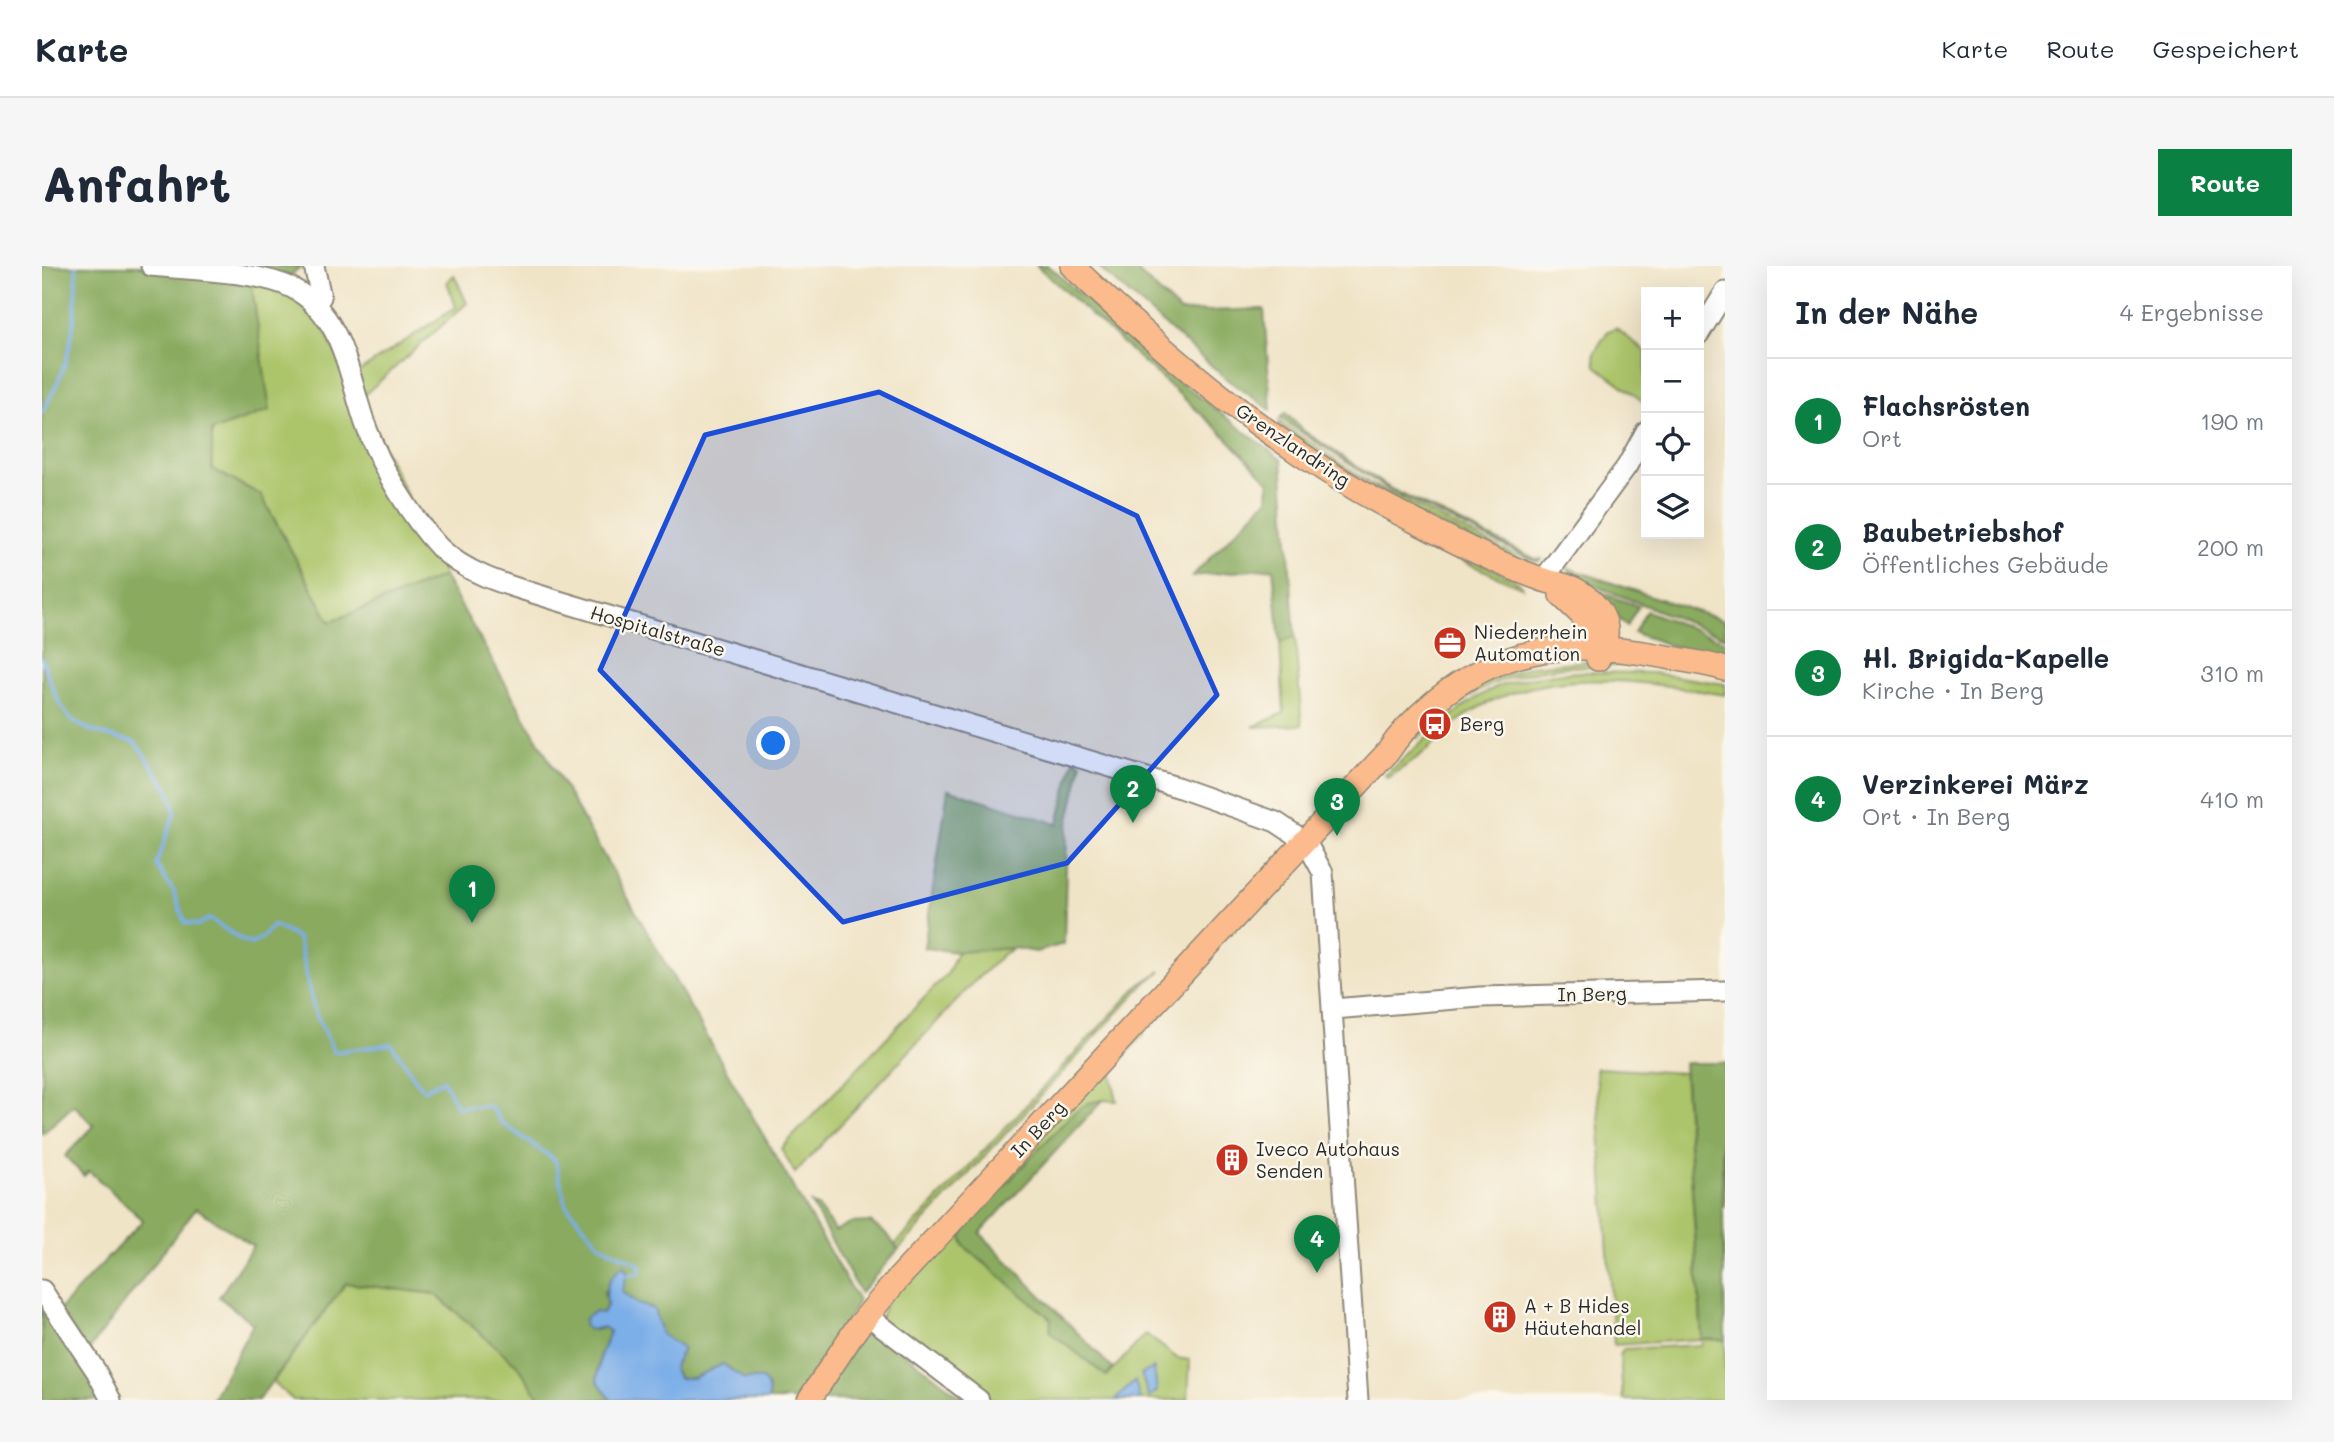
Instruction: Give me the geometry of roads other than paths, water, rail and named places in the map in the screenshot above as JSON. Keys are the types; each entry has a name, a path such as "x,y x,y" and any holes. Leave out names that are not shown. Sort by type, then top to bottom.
{"main road":[{"name":"Grenzlandring","path":"1072,266 1206,384 1333,474 1400,513 1543,580 1580,592 1595,605 1605,621 1628,636 1690,662"},
{"name":"Grenzlandring","path":"1543,580 1581,613 1599,651"},
{"path":"1599,651 1608,630 1605,621"},
{"name":"In Berg","path":"810,1400 867,1315 1306,842 1423,711 1472,674 1493,663 1534,651 1599,651"},
{"path":"1599,651 1725,669"},
{"path":"1599,651 1725,675"}],"street":[{"name":"Hospitalstraße","path":"151,266 237,275 293,288 314,305 331,323 342,345 367,429 400,491 440,547 476,571 559,601 1177,787 1276,822 1306,842"},
{"path":"293,288 314,267"},
{"path":"314,267 321,297 314,305"},
{"path":"1704,326 1725,292"},
{"path":"1543,580 1627,466 1641,440"},
{"path":"1306,842 1323,873 1358,1400"},
{"name":"In Berg","path":"1333,1009 1480,997 1725,991"},
{"path":"42,1290 96,1371 111,1400"},
{"path":"867,1315 979,1400"}],"water":[{"path":"624,1265 627,1274 622,1292 638,1304 654,1309 661,1334 683,1349 673,1368 679,1378 693,1378 723,1364 744,1379 763,1379 768,1388 769,1400 611,1400 597,1380 601,1353 610,1332 604,1327 590,1330 584,1326 585,1318 594,1312 602,1313 607,1306 608,1283"},
{"path":"1154,1368 1157,1391 1149,1397 1141,1374"},
{"path":"1135,1381 1140,1400 1115,1400"}],"waterway":[{"path":"42,412 60,377 71,342 76,266"},
{"path":"42,659 57,698 72,719 95,732 135,742 169,790 175,812 156,865 174,892 185,923 197,925 209,919 251,944 263,937 273,925 298,938 314,1010 334,1052 391,1044 423,1090 443,1080 457,1107 490,1106 502,1123 555,1160 566,1205 600,1245 640,1265 640,1273 624,1276"}],"place":[{"name":"Niederrhein Automation","path":"1450,643"},
{"name":"Berg","path":"1435,724"},
{"name":"Baubetriebshof","path":"1133,823"},
{"name":"Hl. Brigida-Kapelle","path":"1337,836"},
{"name":"Flachsrösten","path":"472,923"},
{"name":"Iveco Autohaus Senden","path":"1232,1160"},
{"name":"Verzinkerei März","path":"1317,1273"},
{"name":"A + B Hides Häutehandel","path":"1500,1317"}]}
